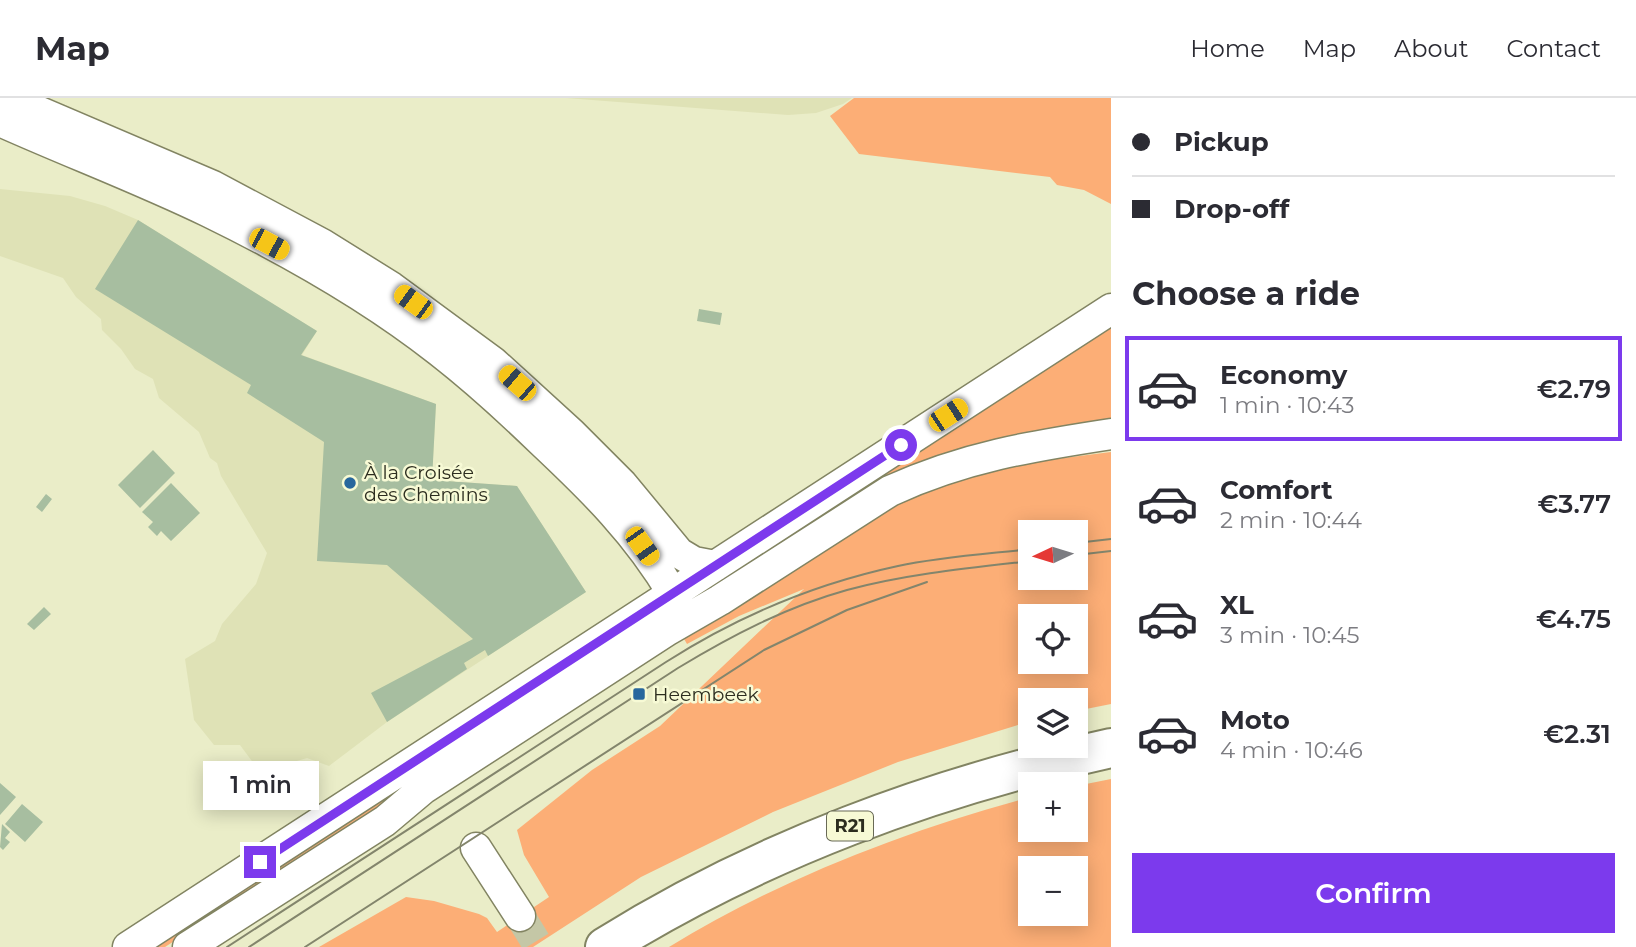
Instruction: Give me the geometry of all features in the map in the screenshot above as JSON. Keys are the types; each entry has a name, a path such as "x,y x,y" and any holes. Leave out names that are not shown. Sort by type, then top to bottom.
{"main road":[{"name":"R21","path":"605,947 691,898 765,862 866,820 1025,768 1111,748"}],"street":[{"path":"7,98 213,186 322,244 391,287 494,362 571,433 622,484 679,553 694,562 715,566"},
{"path":"0,121 208,212 309,265 378,307 438,350 493,395 596,492 642,546 673,594"},
{"path":"128,947 1111,309"},
{"path":"188,947 385,821 423,789 660,635 720,600 890,491 975,458 1111,434"},
{"path":"476,848 520,916"}],"shaded area":[{"path":"566,98 852,98 816,113 788,115"},
{"path":"854,98 1111,98 1111,204 1084,190 1057,185 1050,177 859,154 830,116"},
{"name":"À la Croisée des Chemins","path":"0,189 70,196 105,206 138,220 317,331 302,355 436,404 432,480 517,486 586,592 387,722 329,766 307,758 260,772 240,745 214,745 194,720 185,659 215,641 222,624 256,584 267,553 221,476 217,463 210,458 199,432 159,398 153,379 135,369 121,349 102,330 101,319 76,297 63,278 0,256"},
{"path":"1111,324 1111,425 998,444 670,621 665,614"},
{"path":"1111,452 1111,704 1088,709 1088,688 1018,688 1018,725 898,762 773,812 641,877 533,947 319,947 406,897 434,901 479,914 487,918 497,932 549,897 524,855 517,830 592,770 660,726 804,589 739,616 687,644 680,632 893,506 978,474 1027,463"},
{"path":"422,772 390,801 165,947 152,947"},
{"path":"1111,779 1111,947 669,947 754,900 844,859 1018,801 1018,842 1088,842 1088,784"}],"building":[{"path":"138,220 317,331 301,355 436,404 432,480 517,486 586,592 488,656 485,650 464,663 467,669 387,722 371,693 473,639 387,565 317,561 324,442 247,393 251,385 95,289"},
{"path":"699,309 722,313 720,325 697,321"},
{"path":"153,450 175,473 140,508 118,485"},
{"path":"171,483 200,513 171,541 161,531 157,536 148,527 153,522 142,512"},
{"path":"46,494 52,499 42,512 36,507"},
{"path":"44,607 51,614 34,630 27,624"},
{"path":"0,783 16,797 0,815"},
{"path":"22,804 43,822 25,842 5,824"},
{"path":"2,824 10,832 5,838 10,842 3,850 0,847"}],"tunnel":[{"path":"520,916 539,947"}],"tram line":[{"path":"1088,542 1111,539"},
{"path":"227,947 666,662 721,630 778,603 867,573 931,560 1018,550"},
{"path":"1088,554 1111,551"},
{"path":"249,947 678,668 760,623 824,597 870,584 938,572 1018,563"},
{"path":"305,947 764,650 847,610 927,582"}],"place":[{"name":"À la Croisée des Chemins","path":"350,483"},
{"name":"Heembeek","path":"639,694"}],"route":[{"path":"260,862 901,445"}]}
